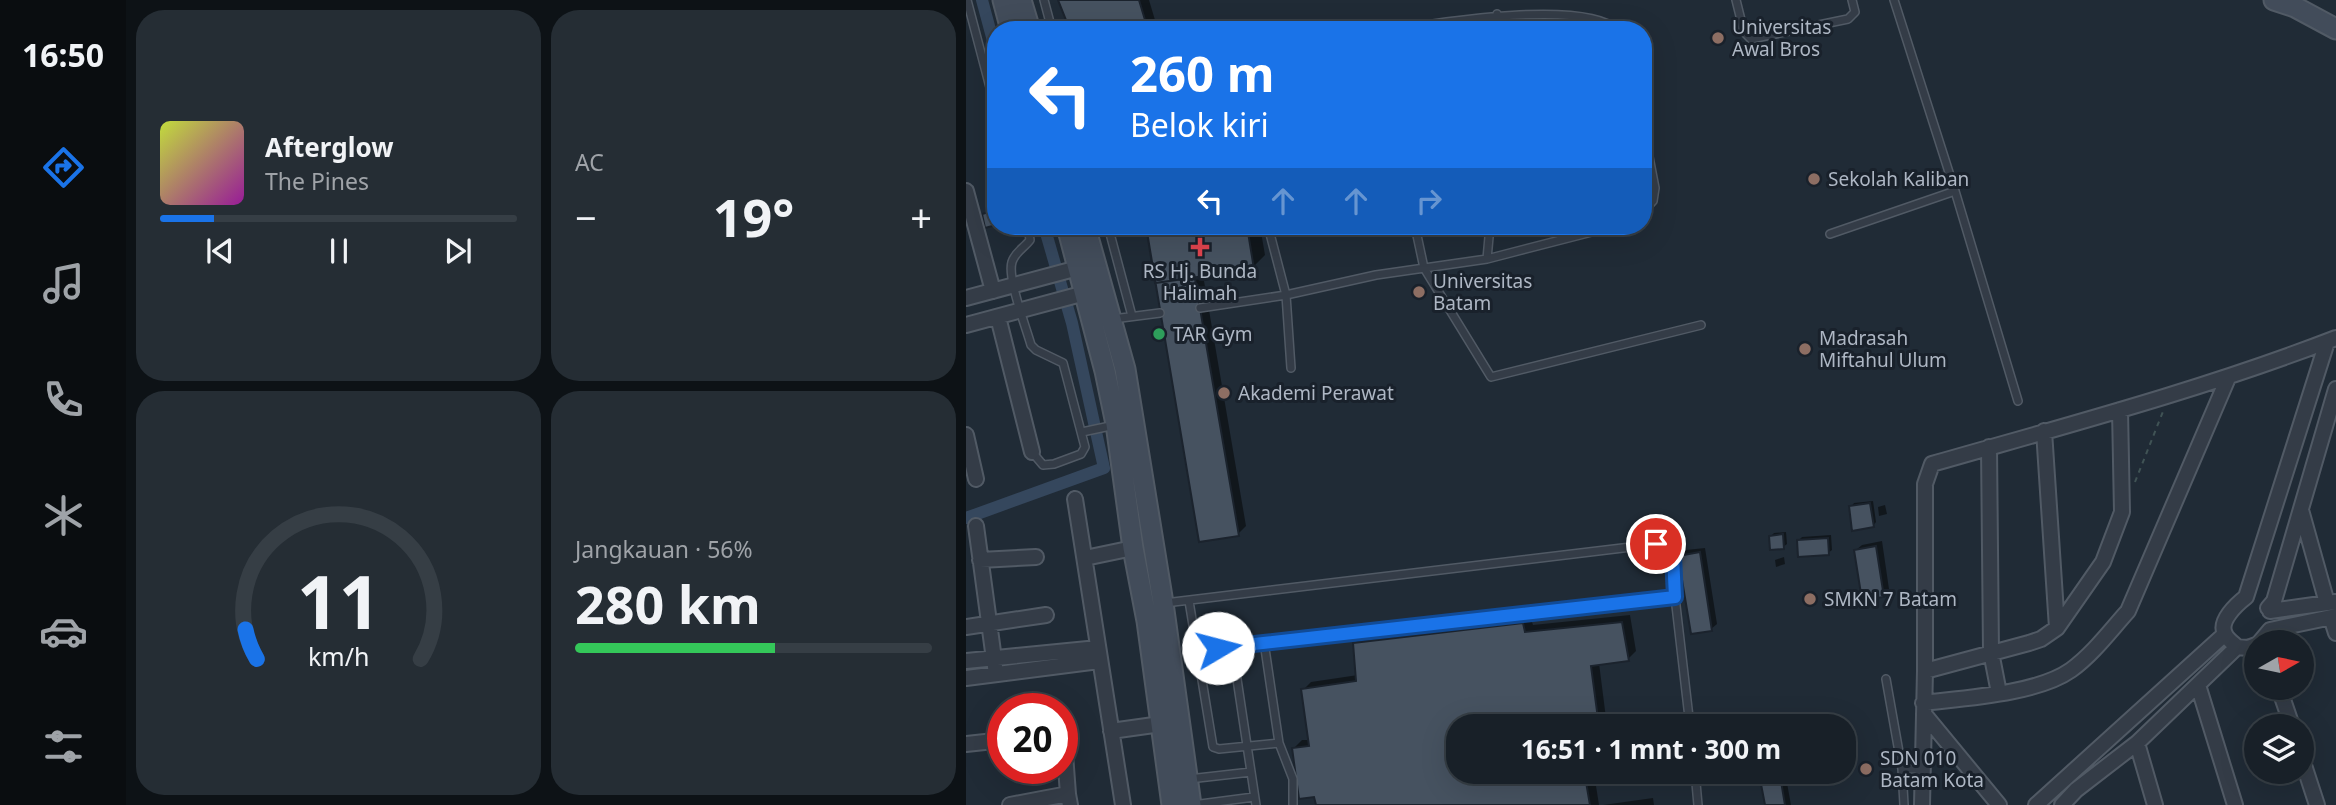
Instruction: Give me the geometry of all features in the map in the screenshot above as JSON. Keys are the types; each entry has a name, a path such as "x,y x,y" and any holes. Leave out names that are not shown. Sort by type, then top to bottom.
{"main road":[{"path":"1003,0 1009,21"},
{"path":"1021,0 1027,21"},
{"path":"2274,0 2299,3 2336,29"},
{"path":"1066,235 1064,271 1079,295 1105,371 1110,426 1134,484 1163,603 1192,805"},
{"path":"1088,235 1125,369 1134,484 1133,548 1147,621 1172,805"}],"street":[{"path":"966,191 993,291"},
{"path":"966,298 1064,271"},
{"path":"966,325 1079,295"},
{"path":"998,317 1032,452"},
{"path":"1922,805 1925,484 1932,464 2170,396 2332,340"},
{"path":"2244,648 2236,647 2225,634 2223,625 2229,614 2246,597 2332,340"},
{"path":"1923,708 2048,682 2070,670 2100,642 2128,611 2228,378"},
{"path":"2265,630 2301,509 2334,413 2336,389"},
{"path":"1925,671 2041,639 2057,628 2103,562 2122,512 2120,410"},
{"path":"2044,431 2057,628"},
{"path":"966,435 976,478"},
{"path":"1989,447 1991,652 1999,693"},
{"path":"1075,499 1123,805"},
{"path":"2301,509 2332,609 2336,633"},
{"path":"973,532 980,560 996,674"},
{"path":"1085,558 1133,548"},
{"path":"980,560 1036,557"},
{"path":"2246,597 2262,603 2269,610 2332,609"},
{"path":"2285,630 2332,609"},
{"path":"966,627 1046,615"},
{"path":"2036,805 2225,634"},
{"path":"2062,805 2076,790 2137,743 2236,647"},
{"path":"966,661 995,657 1098,655"},
{"path":"966,678 1098,655"},
{"path":"2198,685 2235,805"},
{"path":"1923,708 1999,805"},
{"path":"1111,732 1161,724"},
{"path":"966,744 987,742"},
{"path":"2137,743 2155,805"},
{"path":"2310,784 2317,805"},
{"path":"2076,790 2081,805"},
{"path":"1010,805 1069,800"}],"lane":[{"path":"967,0 987,76"},
{"path":"1044,0 1050,21"},
{"path":"1736,0 1744,32 1751,39 1848,19 1855,12 1852,0"},
{"path":"1894,0 2018,401"},
{"path":"1442,21 1547,9 1581,13 1606,21"},
{"path":"1497,15 1497,21"},
{"path":"1652,177 1652,202"},
{"path":"1830,234 1955,191"},
{"path":"1029,235 1030,240 1012,261 1011,270 1031,345 1062,363 1087,431 1083,452 1076,457 1043,465 1032,452"},
{"path":"1110,235 1132,316"},
{"path":"1270,235 1286,295 1291,368"},
{"path":"1417,235 1424,268 1491,377 1702,325"},
{"path":"1487,259 1489,235"},
{"path":"1200,308 1286,295 1376,275 1487,259 1580,235"},
{"path":"1112,319 1160,313"},
{"path":"1087,431 1110,426"},
{"path":"1163,603 1656,544 1667,546 1673,556 1689,714"},
{"path":"1197,652 1264,642 1675,597"},
{"path":"1189,601 1213,747 1219,749 1279,743"},
{"path":"1264,642 1279,743 1293,779 1293,805"},
{"path":"1192,805 1255,801 1232,646"},
{"path":"1886,679 1902,769 1904,805"},
{"path":"1902,769 1923,769"},
{"path":"1187,779 1251,772"},
{"path":"1696,784 1699,805"}],"path":[{"path":"2133,486 2170,396"}],"building":[{"path":"1058,0 1139,0 1145,21 1066,21"},
{"path":"987,213 987,227 985,228 982,214"},
{"name":"RS Hj. Bunda Halimah","path":"1147,235 1248,235 1254,269 1155,283"},
{"path":"1148,235 1248,235 1254,269 1195,279 1239,536 1199,542"},
{"path":"1870,503 1874,527 1852,531 1849,506"},
{"path":"1783,534 1784,549 1770,550 1769,536"},
{"path":"1828,538 1829,555 1798,557 1797,540"},
{"path":"1876,546 1884,597 1862,600 1854,550"},
{"path":"1700,552 1712,631 1691,634 1678,556"},
{"path":"1622,622 1629,661 1591,666 1597,714 1446,714 1446,784 1586,784 1590,805 1316,805 1314,797 1299,799 1292,748 1309,746 1301,689 1356,681 1353,643 1523,623 1525,632"},
{"path":"1761,784 1782,784 1785,805 1765,805"}],"waterway":[{"path":"982,0 988,21"},
{"path":"966,518 1104,468 1072,323 1047,235"}],"place":[{"name":"Universitas Awal Bros","path":"1718,38"},
{"name":"Sekolah Kaliban","path":"1814,179"},
{"name":"RS Hj. Bunda Halimah","path":"1200,247"},
{"name":"Universitas Batam","path":"1419,292"},
{"name":"TAR Gym","path":"1159,334"},
{"name":"Madrasah Miftahul Ulum","path":"1805,349"},
{"name":"Akademi Perawat","path":"1224,393"},
{"name":"SMKN 7 Batam","path":"1810,599"},
{"name":"SDN 010 Batam Kota","path":"1866,769"}],"route":[{"path":"1218,648 1675,597 1673,556 1667,546 1656,544"}]}
